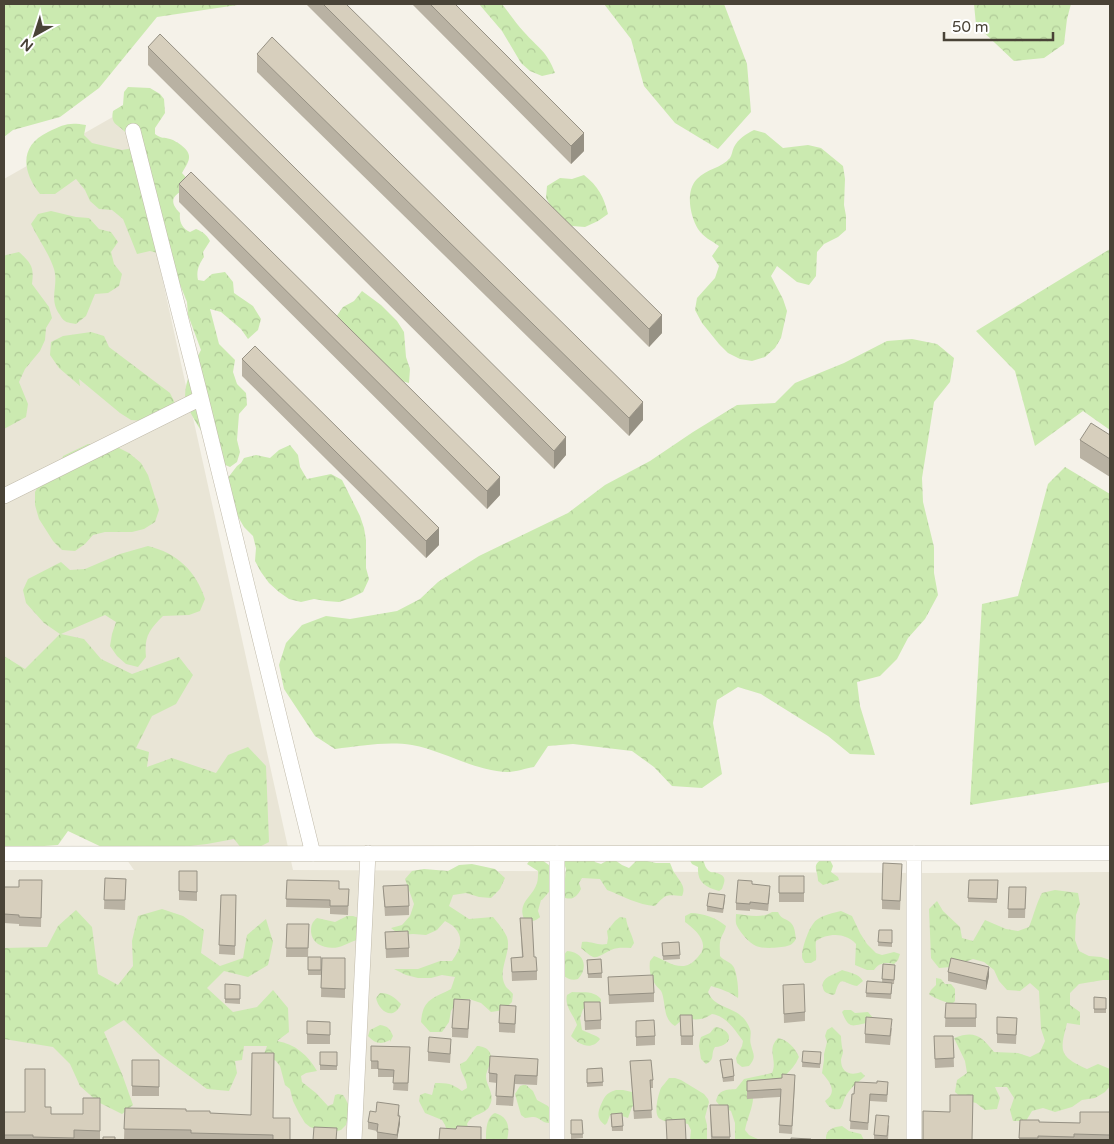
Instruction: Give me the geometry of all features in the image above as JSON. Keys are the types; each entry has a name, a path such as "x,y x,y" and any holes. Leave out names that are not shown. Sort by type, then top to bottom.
{"street":[{"path":"133,131 202,398 313,854"},
{"path":"4,496 202,398"},
{"path":"354,1140 368,853"},
{"path":"914,853 914,1140"},
{"path":"4,854 1110,854"},
{"path":"556,854 557,1140"}],"shaded area":[{"path":"125,110 293,870 1110,872 1110,1140 4,1140 4,870 134,870 4,685 4,179"}],"green space":[{"path":"4,4 244,4 157,17 99,88 60,117 13,130 4,137"},
{"path":"479,4 502,4 521,29 545,55 555,73 542,76 530,71 521,63 502,31"},
{"path":"604,4 724,4 747,64 751,112 718,149 675,123 644,86 631,39"},
{"path":"974,4 1071,4 1064,44 1044,58 1014,61 976,25"},
{"path":"128,87 150,88 160,94 164,99 165,113 155,128 155,134 176,142 188,152 188,162 182,173 190,182 189,188 177,194 173,200 180,213 183,227 190,232 196,229 201,231 210,241 203,252 204,257 199,265 198,280 204,281 212,274 225,272 233,282 234,293 253,306 261,319 258,330 248,339 241,329 221,312 210,309 219,344 235,360 233,372 237,384 246,393 247,405 239,414 237,440 240,452 237,462 230,467 223,464 186,403 185,391 188,379 201,350 188,315 187,302 177,277 161,254 150,251 137,254 123,219 112,210 99,209 90,201 85,190 76,179 55,194 40,194 27,168 26,160 32,144 48,132 67,124 86,125 84,135 92,143 122,150 133,148 125,132 115,124 112,116 113,111 123,105 124,92"},
{"path":"754,130 765,133 783,148 808,145 821,148 843,166 846,230 838,237 824,244 817,252 816,276 809,285 797,282 777,266 771,276 787,311 781,338 775,348 765,357 752,361 740,359 728,353 702,323 695,310 697,298 715,278 719,266 712,256 719,246 705,237 698,229 691,211 690,197 693,184 697,179 727,161 738,142"},
{"path":"584,175 600,192 608,214 585,227 572,226 559,220 546,198 547,186 560,178 572,179"},
{"path":"51,211 89,218 99,229 111,232 118,242 111,252 114,264 122,274 119,286 108,293 95,294 86,316 76,324 64,321 61,318 54,298 54,269 31,224 38,214"},
{"path":"1110,249 1110,430 1083,411 1035,446 1015,371 976,331"},
{"path":"19,252 31,266 33,274 32,284 49,307 52,318 46,328 45,340 40,351 25,369 19,382 28,404 26,417 4,429 4,256"},
{"path":"362,291 381,305 397,321 404,332 406,357 410,369 409,383 397,380 336,317 343,307 354,301"},
{"path":"91,332 104,336 109,347 170,393 175,403 155,417 143,421 131,420 79,379 80,386 59,368 50,355 51,342 63,336"},
{"path":"912,339 937,344 954,358 950,382 934,402 922,478 923,502 934,547 934,573 938,595 925,619 908,638 897,659 880,676 857,682 860,706 875,755 850,754 828,736 761,694 738,687 717,700 713,723 722,774 702,788 672,786 654,767 632,751 573,744 548,746 534,767 511,772 495,771 412,745 383,744 335,749 315,736 284,689 279,665 286,643 302,625 326,616 350,619 397,611 420,599 438,582 479,556 568,513 605,485 650,461 737,405 775,403 795,383 844,363 887,341"},
{"path":"88,444 115,446 129,453 141,463 148,475 159,510 155,522 144,529 132,532 105,532 93,535 75,551 62,550 53,541 39,519 35,505 35,492 41,481 59,468 63,456"},
{"path":"290,445 298,455 300,467 307,479 331,474 342,480 360,516 366,540 366,568 369,579 363,592 351,598 339,602 314,599 301,602 289,599 269,583 255,561 256,548 253,536 244,527 237,515 227,479 244,458 256,455 270,458 279,450"},
{"path":"1065,467 1110,494 1110,782 970,805 982,604 1018,596 1048,484"},
{"path":"148,546 168,553 191,572 205,599 200,611 189,615 163,616 148,634 146,657 138,667 126,664 110,646 116,622 105,615 61,634 84,639 101,659 132,674 179,657 193,675 176,704 152,716 136,748 149,752 147,767 172,758 216,773 228,755 248,747 266,766 269,842 246,854 234,839 164,849 108,850 68,831 58,845 4,849 4,656 25,669 60,634 44,623 26,603 23,590 28,579 61,562 70,570 85,569 120,554"},
{"path":"592,856 595,862 601,864 612,858 629,868 638,859 656,863 670,863 682,885 682,896 667,896 655,906 649,905 607,890 600,879 582,878 579,883 581,889 576,896 569,899 563,897 566,869 564,863 566,857"},
{"path":"531,859 542,860 553,868 554,886 541,900 538,911 540,917 529,921 524,919 523,908 538,880 538,871 527,864"},
{"path":"689,859 703,860 709,871 724,877 722,889 719,891 703,883 699,877 698,867 692,864"},
{"path":"822,859 830,860 833,866 831,872 839,880 823,885 818,881 816,866"},
{"path":"472,864 495,869 505,878 500,889 491,898 466,893 453,895 449,906 469,919 493,917 503,929 507,937 508,949 503,967 503,979 513,994 512,1002 504,1010 491,1012 481,1003 469,999 457,1001 451,1011 449,1022 442,1032 430,1032 421,1022 426,1004 451,989 455,977 442,975 431,978 418,978 394,969 418,969 440,961 452,961 459,949 460,936 454,927 445,921 437,930 426,935 400,935 391,928 402,925 410,916 414,904 405,879 412,871 424,869 448,871 459,865"},
{"path":"1055,890 1078,893 1080,904 1076,915 1075,940 1079,951 1089,956 1110,960 1110,980 1079,984 1070,993 1070,1005 1080,1012 1080,1025 1067,1023 1063,1040 1064,1052 1071,1060 1087,1069 1098,1064 1110,1069 1110,1086 1105,1092 1095,1098 1082,1100 1072,1107 1055,1112 1043,1108 1032,1111 1026,1121 1013,1121 1010,1110 1014,1098 1007,1087 995,1087 1000,1098 997,1109 985,1110 976,1103 964,1100 955,1092 957,1080 967,1073 965,1061 954,1038 967,1035 977,1036 994,1052 1018,1053 1030,1057 1040,1052 1045,1041 1041,1029 1039,991 1030,983 1020,991 1007,990 999,981 994,970 984,962 973,959 951,967 939,968 931,958 929,909 937,901 943,911 960,927 962,938 973,941 985,920 1006,929 1018,931 1029,927 1042,893"},
{"path":"162,909 183,916 204,930 201,953 220,966 243,958 247,935 266,919 273,942 268,965 248,977 224,971 207,988 233,1012 257,1007 273,990 288,1008 289,1032 277,1041 290,1045 309,1060 317,1071 301,1076 302,1082 328,1106 333,1104 335,1095 343,1095 349,1106 349,1113 346,1125 341,1130 328,1133 310,1127 305,1123 293,1101 290,1089 285,1085 280,1066 276,1061 264,1054 267,1046 244,1046 242,1060 235,1061 237,1073 229,1091 207,1089 158,1053 124,1020 104,1032 133,1105 122,1114 98,1102 80,1086 70,1064 53,1047 4,1039 4,948 47,947 58,926 76,910 92,927 98,974 118,985 133,966 132,941 138,916"},
{"path":"841,911 852,916 867,944 876,953 882,955 894,952 900,954 898,960 894,964 882,964 874,970 867,970 855,965 856,944 852,940 847,937 831,935 816,941 816,960 811,963 805,963 802,958 802,952 812,925 820,918"},
{"path":"778,912 793,926 796,939 790,945 771,948 756,946 745,937 736,924 736,914 759,916"},
{"path":"691,913 709,916 726,926 720,940 720,956 731,964 734,969 738,998 711,986 708,992 717,1003 741,1015 746,1021 751,1031 750,1043 754,1056 749,1066 742,1067 737,1063 736,1058 743,1041 730,1024 717,1015 712,1014 698,1019 684,1018 675,1026 671,1023 668,1020 661,992 652,979 650,961 654,956 672,964 684,966 693,962 701,952 703,942 701,938 685,922 685,916"},
{"path":"347,916 359,918 358,940 339,947 330,948 321,946 314,940 311,927 317,918 335,922"},
{"path":"620,917 626,918 634,943 631,948 614,949 598,957 593,957 581,948 582,942 607,944 607,931"},
{"path":"567,951 577,954 583,961 583,970 578,979 566,978 563,975 563,956"},
{"path":"842,970 856,975 863,981 857,986 843,981 839,984 835,994 832,995 825,992 823,988 824,981 829,976"},
{"path":"936,978 941,979 945,984 951,984 955,989 955,1001 951,1005 929,994 936,985"},
{"path":"572,992 591,993 601,999 601,1002 596,1005 583,1009 580,1018 582,1030 600,1039 593,1045 582,1044 571,1036 577,1025 566,999 567,995"},
{"path":"380,993 389,995 401,1004 395,1012 387,1013 383,1011 376,998"},
{"path":"844,1010 851,1010 855,1013 868,1012 874,1019 871,1023 850,1025 842,1012"},
{"path":"380,1025 387,1027 391,1031 393,1036 390,1042 390,1040 378,1043 368,1036 370,1030"},
{"path":"716,1027 726,1032 729,1038 725,1044 715,1047 712,1059 706,1064 701,1059 700,1040 701,1037 710,1033"},
{"path":"832,1027 841,1036 843,1052 841,1064 845,1071 854,1074 861,1072 865,1076 849,1091 840,1109 831,1108 825,1101 829,1098 832,1091 830,1083 822,1073 827,1042 825,1036 827,1030"},
{"path":"778,1038 791,1045 799,1057 786,1075 753,1096 745,1130 749,1135 760,1140 735,1140 735,1123 731,1111 720,1106 716,1101 717,1097 723,1091 736,1089 744,1079 772,1073 774,1064 772,1051"},
{"path":"477,1046 489,1051 491,1056 486,1077 492,1099 491,1103 487,1110 469,1120 467,1124 469,1130 447,1131 442,1120 425,1113 419,1101 420,1095 425,1093 432,1095 435,1083 449,1084 462,1091 467,1088 460,1064 466,1061"},
{"path":"669,1078 681,1080 704,1094 708,1099 705,1117 707,1140 690,1140 691,1130 688,1124 666,1121 658,1117 656,1109 659,1095 661,1088"},
{"path":"526,1085 533,1091 537,1100 548,1106 550,1109 549,1123 537,1118 525,1118 521,1115 515,1094 520,1086"},
{"path":"616,1090 632,1092 634,1105 628,1118 616,1114 610,1115 605,1125 598,1115 599,1110 605,1096"},
{"path":"495,1113 506,1120 507,1140 486,1140 488,1121"},
{"path":"842,1126 849,1131 861,1134 864,1140 826,1140 830,1130"}],"building":[{"path":"323,4 346,4 662,315 649,329"},
{"path":"430,4 455,4 584,133 571,146"},
{"path":"160,34 566,437 554,451 148,47"},
{"path":"272,37 643,402 629,418 257,54"},
{"path":"191,172 500,477 487,491 179,184"},
{"path":"255,346 439,528 426,541 242,359"},
{"path":"1091,423 1110,435 1110,459 1080,440"},
{"path":"883,863 902,864 900,901 882,900"},
{"path":"179,871 197,871 197,892 179,891"},
{"path":"779,876 804,876 804,893 779,893"},
{"path":"105,878 126,879 125,900 104,900"},
{"path":"19,880 42,880 41,918 4,914 4,887 19,887"},
{"path":"287,880 339,881 339,889 349,889 348,906 330,906 330,900 286,899"},
{"path":"738,880 752,881 752,884 770,886 768,904 736,903"},
{"path":"969,880 998,880 997,899 968,898"},
{"path":"408,885 409,906 385,907 383,886"},
{"path":"1009,887 1026,887 1025,909 1008,909"},
{"path":"709,893 725,895 723,909 707,906"},
{"path":"221,895 236,895 235,946 219,945"},
{"path":"520,918 532,918 534,957 536,957 537,971 512,972 511,958 523,957"},
{"path":"287,924 309,924 308,948 286,948"},
{"path":"879,930 892,930 892,943 878,942"},
{"path":"408,931 409,948 386,949 385,932"},
{"path":"679,942 680,955 663,956 662,943"},
{"path":"308,957 321,957 321,970 308,970"},
{"path":"322,958 345,958 345,989 321,988"},
{"path":"951,958 989,967 986,981 948,972"},
{"path":"601,959 602,973 588,974 587,960"},
{"path":"883,964 895,965 894,980 882,979"},
{"path":"653,975 654,993 609,995 608,977"},
{"path":"867,981 892,983 891,994 866,993"},
{"path":"225,984 240,985 240,999 225,999"},
{"path":"804,984 805,1012 784,1014 783,985"},
{"path":"1094,997 1106,998 1106,1009 1094,1009"},
{"path":"454,999 470,1000 468,1029 452,1028"},
{"path":"584,1002 600,1002 601,1020 585,1021"},
{"path":"946,1003 976,1004 976,1018 945,1018"},
{"path":"500,1005 516,1006 515,1024 499,1023"},
{"path":"680,1015 692,1015 693,1036 681,1036"},
{"path":"866,1017 892,1019 890,1036 865,1034"},
{"path":"997,1017 1017,1018 1016,1035 997,1034"},
{"path":"654,1020 655,1036 636,1037 636,1021"},
{"path":"307,1021 330,1022 330,1035 307,1034"},
{"path":"934,1036 953,1036 954,1058 935,1059"},
{"path":"429,1037 451,1039 450,1054 428,1052"},
{"path":"371,1046 410,1047 408,1083 393,1083 394,1070 378,1069 378,1061 371,1061"},
{"path":"803,1051 821,1052 820,1064 802,1062"},
{"path":"320,1052 337,1052 337,1066 320,1065"},
{"path":"252,1053 274,1053 273,1118 290,1118 290,1140 273,1140 273,1135 191,1133 191,1130 124,1129 125,1108 186,1109 186,1111 251,1115"},
{"path":"490,1056 538,1059 537,1076 515,1075 513,1097 496,1096 497,1074 489,1073"},
{"path":"732,1059 734,1076 723,1078 720,1060"},
{"path":"132,1060 159,1060 159,1087 132,1086"},
{"path":"651,1060 653,1080 650,1080 652,1110 634,1111 630,1061"},
{"path":"602,1068 603,1082 587,1083 587,1069"},
{"path":"25,1069 45,1069 45,1107 51,1107 51,1114 83,1114 83,1098 100,1098 100,1131 74,1130 74,1138 4,1135 4,1112 25,1112"},
{"path":"782,1074 795,1075 792,1126 779,1125 781,1089 747,1091 747,1081 782,1078"},
{"path":"877,1081 888,1082 887,1095 870,1094 868,1123 850,1121 855,1082 877,1083"},
{"path":"950,1095 973,1095 972,1140 923,1140 923,1111 950,1112"},
{"path":"377,1102 399,1105 398,1116 400,1116 397,1135 377,1132 378,1124 368,1122 370,1111 376,1112"},
{"path":"710,1105 728,1105 730,1137 712,1137"},
{"path":"1080,1112 1110,1112 1110,1135 1074,1134 1074,1137 1038,1136 1038,1138 1019,1138 1020,1120 1080,1123"},
{"path":"622,1113 623,1126 612,1127 611,1114"},
{"path":"876,1115 889,1116 887,1136 874,1135"},
{"path":"685,1119 686,1140 667,1140 666,1120"},
{"path":"571,1120 582,1120 583,1134 571,1134"},
{"path":"457,1126 481,1127 481,1140 439,1140 440,1128 456,1129"},
{"path":"314,1127 337,1128 336,1140 313,1140"},
{"path":"103,1137 115,1137 115,1140 103,1140"},
{"path":"791,1138 811,1139 811,1140 791,1140"}]}
